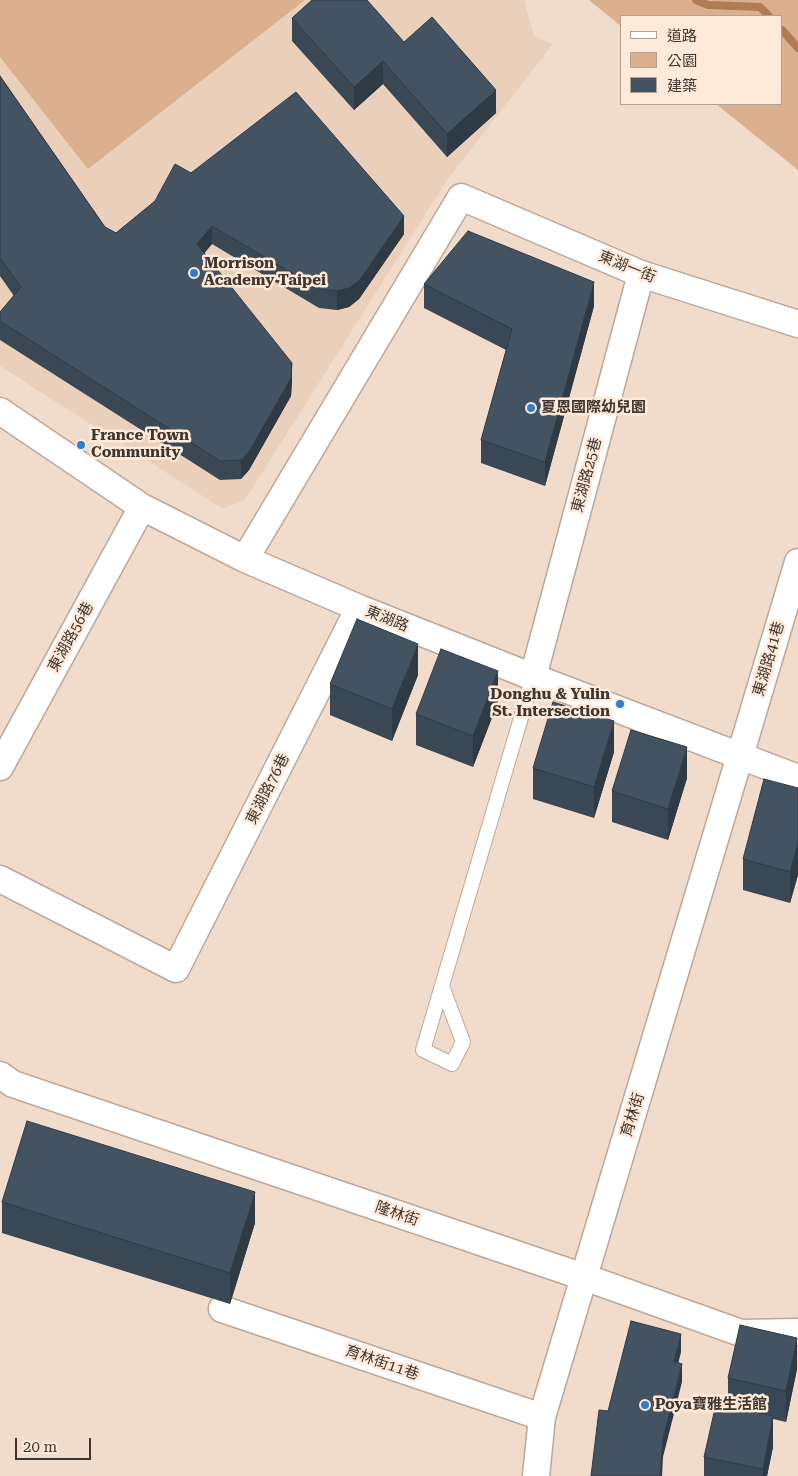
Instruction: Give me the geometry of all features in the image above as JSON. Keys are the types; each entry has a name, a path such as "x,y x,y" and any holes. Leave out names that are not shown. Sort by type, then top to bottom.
{"street":[{"name":"東湖一街","path":"245,559 461,196 641,274 798,324"},
{"name":"東湖路25巷","path":"533,677 641,274"},
{"name":"東湖路","path":"0,411 142,507 245,559 359,608 533,677 798,778"},
{"name":"東湖路56巷","path":"0,767 142,507"},
{"name":"東湖路41巷","path":"741,756 798,562"},
{"name":"東湖路76巷","path":"0,880 176,969 359,608"},
{"name":"育林街","path":"536,1476 542,1417 741,756"},
{"name":"隆林街","path":"0,1076 13,1084 584,1277 741,1333 798,1332"},
{"name":"育林街11巷","path":"222,1309 542,1417"}],"lane":[{"path":"442,986 464,1042 452,1064 423,1050 533,677"}],"shaded area":[{"name":"Morrison Academy Taipei","path":"0,0 524,0 534,36 553,44 447,180 245,500 223,509 0,366"}],"green space":[{"path":"0,0 305,0 88,169 0,57"},
{"path":"589,0 798,0 798,170 717,105 783,105 783,15 620,15 620,25"}],"building":[{"path":"312,0 367,0 404,42 432,17 496,90 447,134 383,61 354,87 292,18"},
{"path":"0,76 105,227 116,233 155,201 175,164 191,173 296,92 404,216 359,281 349,288 337,291 319,289 212,226 197,244 292,363 291,378 249,452 241,460 220,461 0,321 0,312 21,287 0,258"},
{"name":"夏恩國際幼兒園","path":"468,231 594,282 545,462 481,440 512,329 424,284"},
{"path":"357,619 418,644 392,709 330,684"},
{"path":"441,649 498,671 473,736 416,714"},
{"path":"553,702 614,721 594,787 533,768"},
{"path":"631,730 687,747 668,809 612,791"},
{"path":"764,779 798,788 798,844 790,872 743,859"},
{"path":"27,1121 255,1192 230,1273 2,1202"},
{"name":"Poya寶雅生活館","path":"631,1321 681,1334 674,1361 682,1364 663,1438 660,1476 591,1476 599,1410 608,1411"},
{"path":"740,1325 797,1338 786,1391 728,1378"},
{"path":"716,1404 773,1416 763,1469 704,1457"}],"waterway":[{"path":"696,0 708,5 760,7 768,15"},
{"path":"783,31 798,48"}],"place":[{"name":"Morrison Academy Taipei","path":"194,273"},
{"name":"夏恩國際幼兒園","path":"531,408"},
{"name":"France Town Community","path":"81,445"},
{"name":"Donghu & Yulin St. Intersection","path":"620,704"},
{"name":"Poya寶雅生活館","path":"645,1405"}]}
